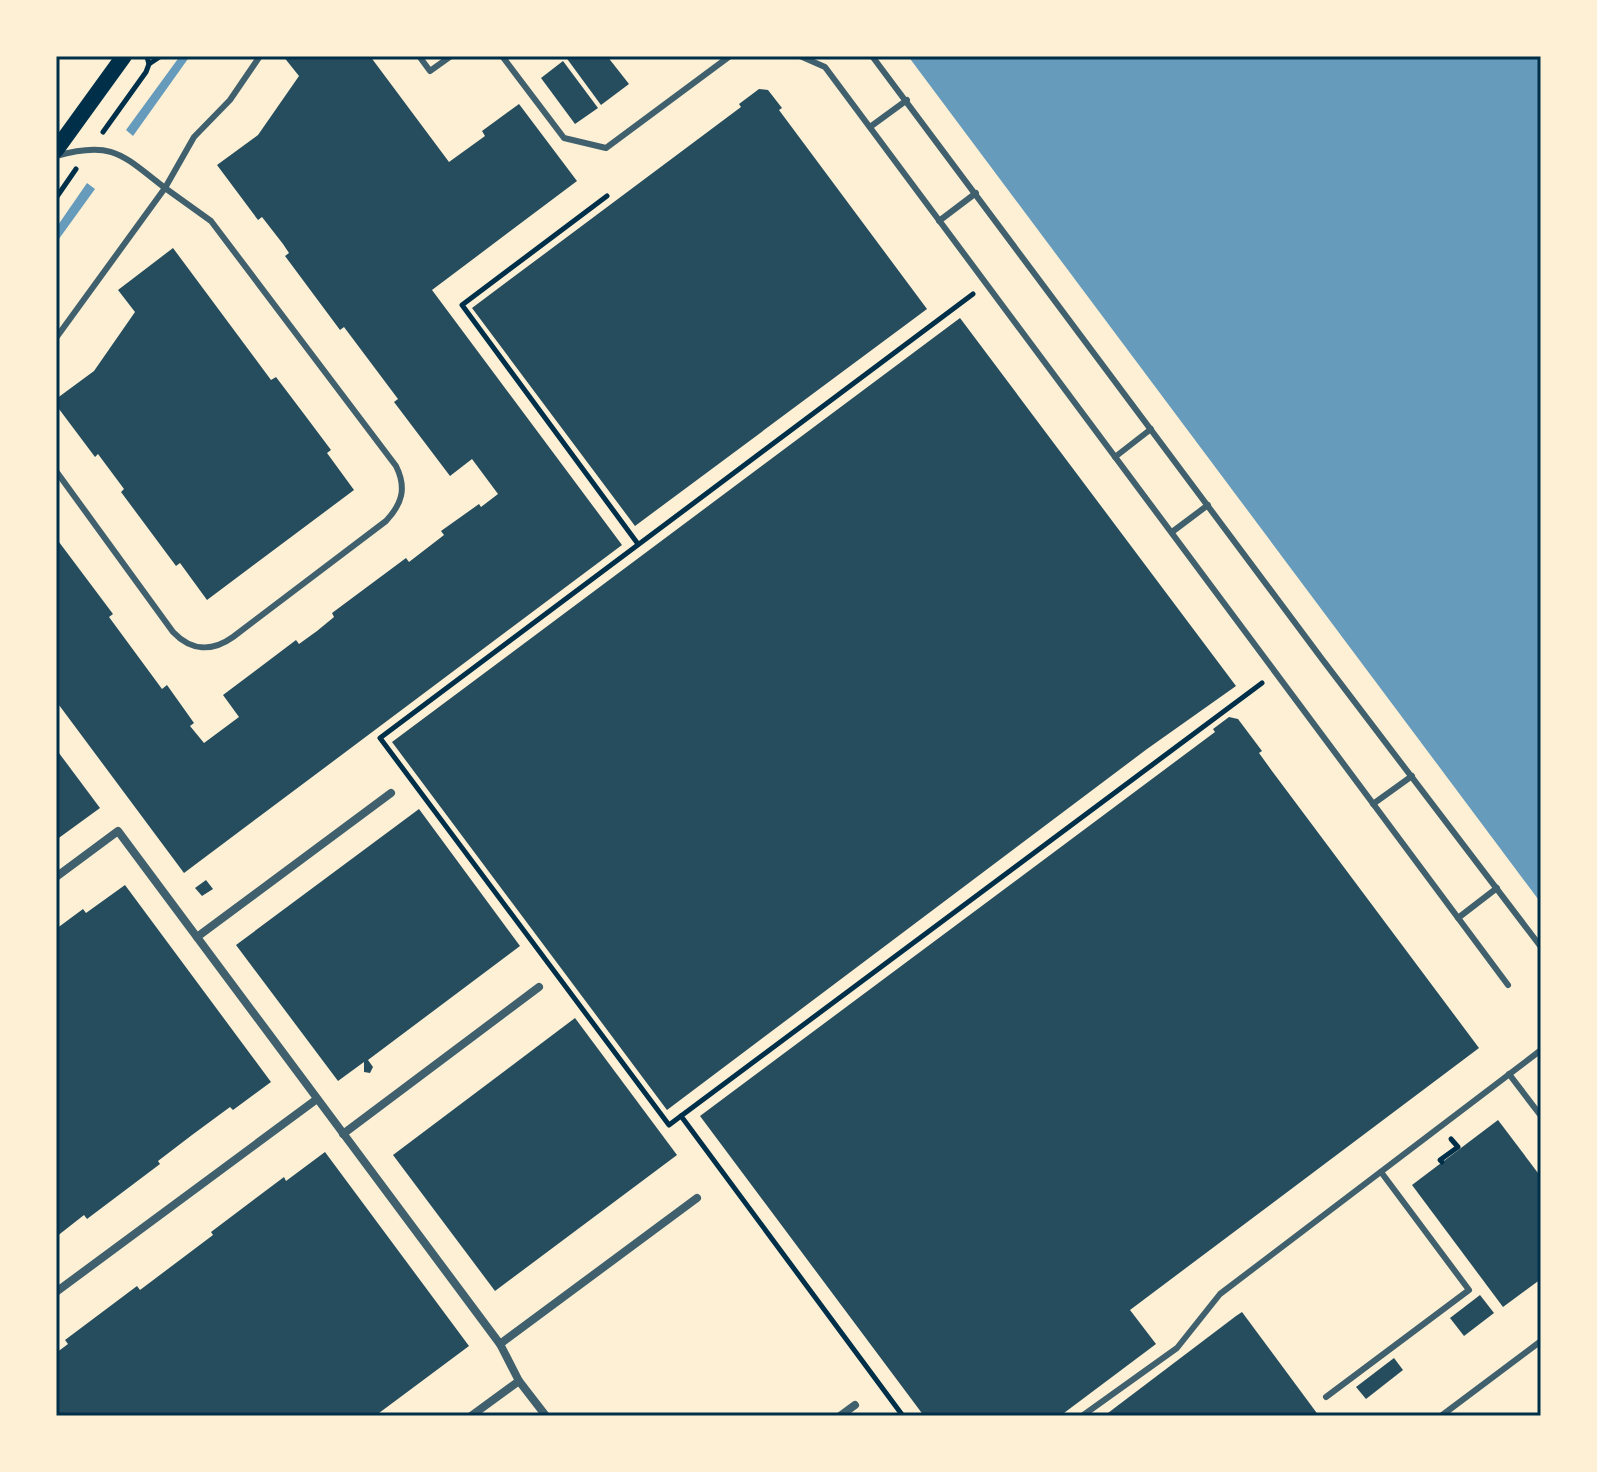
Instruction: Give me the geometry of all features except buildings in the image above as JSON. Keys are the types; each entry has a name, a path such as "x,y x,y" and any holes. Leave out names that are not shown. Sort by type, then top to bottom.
{"main road":[{"path":"56,153 124,56"}],"street":[{"path":"197,937 391,793"},
{"path":"56,877 118,831 500,1344 519,1381 546,1416"},
{"path":"343,1134 539,987"},
{"path":"56,1292 317,1099"},
{"path":"500,1344 697,1198"},
{"path":"471,1416 519,1381"},
{"path":"840,1416 855,1405"}],"lane":[{"path":"56,338 165,188 194,137 230,100 260,56"},
{"path":"419,56 430,71 451,56"},
{"path":"502,56 564,138 606,148 730,56"},
{"path":"800,56 825,67 1508,985"},
{"path":"872,56 1541,947"},
{"path":"870,127 907,100"},
{"path":"56,153 91,148 117,151 211,221 396,466 402,484 400,504 386,521 224,644 200,648 180,640 173,632 56,471"},
{"path":"939,221 976,193"},
{"path":"1115,457 1151,429"},
{"path":"1172,532 1208,505"},
{"path":"1373,804 1412,776"},
{"path":"1458,918 1497,888"},
{"path":"1082,1416 1177,1348 1220,1294 1541,1050"},
{"path":"1509,1074 1541,1116"},
{"path":"1326,1397 1469,1290 1381,1172"},
{"path":"1441,1416 1541,1341"}],"path":[{"path":"145,56 149,64"},
{"path":"56,198 149,64 161,56"},
{"path":"607,196 462,305 638,544"},
{"path":"986,283 380,738 669,1125 1276,673"},
{"path":"681,1116 903,1416"},
{"path":"1442,1162 1440,1160 1453,1150"}],"water":[{"path":"180,56 190,56 133,136 126,130"},
{"path":"908,56 1541,56 1541,903"},
{"path":"87,183 95,189 56,243 56,228"}]}
